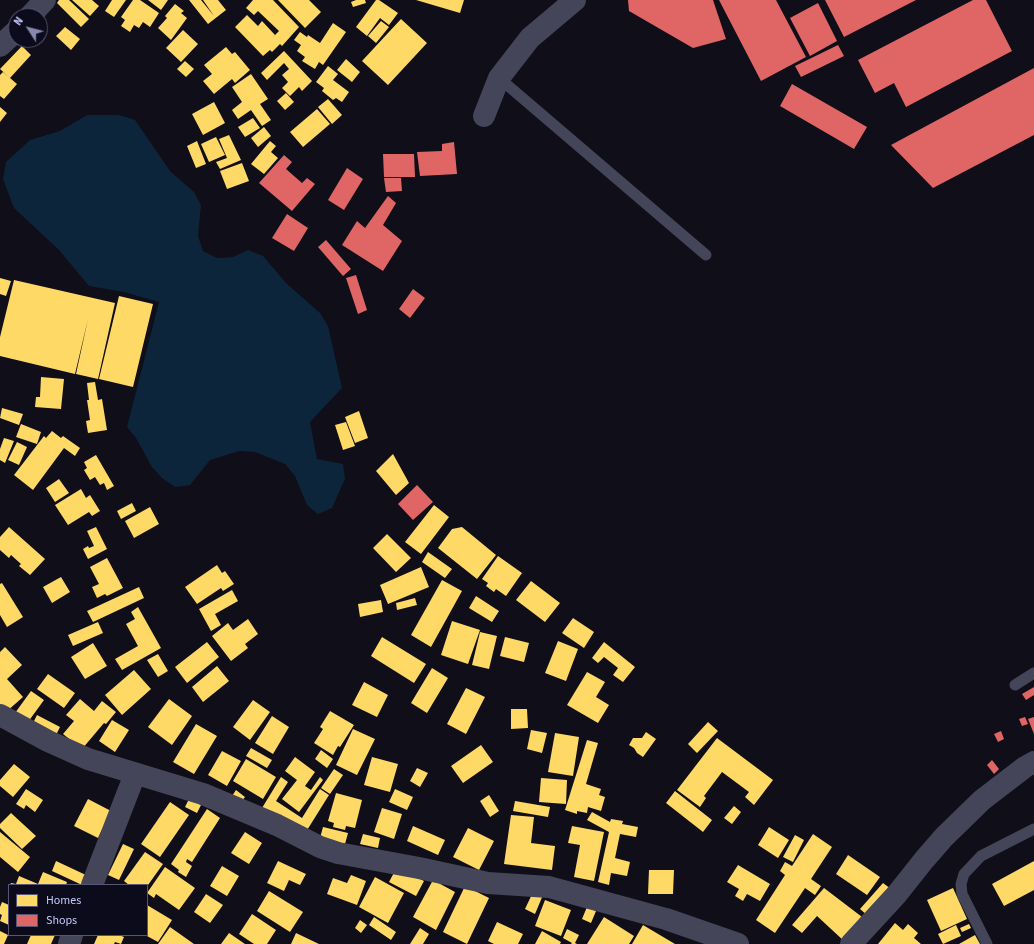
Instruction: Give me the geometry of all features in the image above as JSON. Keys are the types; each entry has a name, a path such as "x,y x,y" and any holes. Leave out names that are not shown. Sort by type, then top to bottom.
{"street":[{"path":"38,8 45,0"},
{"path":"484,116 499,78 530,38 575,0"},
{"path":"0,46 8,38"},
{"path":"0,715 48,742 88,759 216,800 276,825 320,847 338,854 419,868 488,883 549,887 666,920 738,944"},
{"path":"851,944 897,894 944,837 982,800 1025,767 1034,762"},
{"path":"92,884 135,774"}],"lane":[{"path":"499,78 706,255"},
{"path":"1015,685 1034,673"},
{"path":"987,944 962,894 961,884 964,874 981,856 1034,829"}],"water":[{"path":"87,115 119,115 135,120 170,171 194,192 201,205 198,236 203,251 217,258 233,257 248,250 263,256 286,283 320,313 328,326 342,388 310,422 317,459 343,464 345,479 332,508 318,514 307,505 295,476 285,464 255,452 239,451 210,460 190,485 175,487 162,478 152,467 136,438 127,427 159,302 124,292 89,286 59,250 14,208 3,179 6,162 30,140 60,131"}],"building: Homes":[{"path":"59,0 69,0 89,19 81,27 57,3"},
{"path":"72,0 92,0 99,6 90,16"},
{"path":"112,0 126,0 114,17 105,11"},
{"path":"133,0 140,0 159,13 150,27 143,22 139,28 134,25 130,32 121,26 125,20 121,17"},
{"path":"148,0 168,0 161,10"},
{"path":"189,0 201,0 214,16 203,0 218,0 226,10 208,24"},
{"path":"253,0 273,0 299,27 282,46 280,44 272,52 270,50 263,56 235,27 247,15 258,26 262,21 275,35 279,31 258,11 254,15 246,8"},
{"path":"278,0 309,0 321,12 305,28"},
{"path":"356,0 365,0 366,3 353,7 351,2"},
{"path":"376,0 379,0 398,13 389,25 380,18 367,36 356,27"},
{"path":"416,0 464,0 460,13"},
{"path":"175,4 184,11 181,13 187,18 171,40 158,28 167,18 165,16"},
{"path":"401,19 427,43 388,85 362,61"},
{"path":"381,21 389,27 376,43 368,36"},
{"path":"333,23 346,32 323,65 319,62 315,69 302,61 305,57 297,51 301,45 294,40 300,32 307,37 308,35 320,43"},
{"path":"65,27 80,39 71,50 56,36"},
{"path":"183,30 198,44 181,62 166,48"},
{"path":"226,47 232,54 235,52 250,70 235,83 232,79 214,94 203,81 212,74 204,65"},
{"path":"20,48 24,48 31,55 10,78 0,69"},
{"path":"284,51 312,81 302,91 299,87 290,96 282,88 288,82 282,75 289,69 284,63 267,80 261,73"},
{"path":"346,59 360,72 352,82 337,70"},
{"path":"185,61 194,69 186,77 177,69"},
{"path":"328,66 338,74 333,80 349,92 342,102 336,98 333,100 322,91 324,88 316,82"},
{"path":"3,72 17,84 4,99 0,96 0,75"},
{"path":"251,74 268,99 260,104 271,120 262,126 251,110 238,119 232,110 242,102 232,87"},
{"path":"286,93 294,102 285,110 277,101"},
{"path":"328,99 342,115 332,124 318,107"},
{"path":"214,102 225,123 203,135 192,114"},
{"path":"0,107 7,113 0,122"},
{"path":"317,109 330,124 303,147 290,132"},
{"path":"253,118 260,128 245,137 238,127"},
{"path":"264,127 271,136 258,147 251,138"},
{"path":"229,135 241,160 220,169 216,162 227,158 219,139"},
{"path":"216,137 225,155 209,162 201,144"},
{"path":"197,141 206,164 196,168 187,146"},
{"path":"270,141 276,146 271,152 278,158 264,174 251,164"},
{"path":"242,163 249,181 227,189 220,171"},
{"path":"0,278 11,281 6,296 0,294"},
{"path":"14,280 115,303 98,379 76,374 88,319 75,374 0,356 0,337"},
{"path":"119,296 153,304 133,387 99,379"},
{"path":"41,377 64,379 61,409 35,407 36,397 40,397"},
{"path":"95,382 98,400 102,399 107,430 88,433 86,421 90,420 87,400 89,400 87,383"},
{"path":"2,408 23,414 19,425 0,418"},
{"path":"359,411 368,438 355,443 345,417"},
{"path":"346,422 355,446 343,450 335,425"},
{"path":"21,424 41,432 37,444 16,437"},
{"path":"52,431 61,438 63,436 80,448 75,456 64,448 33,490 14,475 44,436 46,438"},
{"path":"4,438 14,441 5,463 0,460 0,449"},
{"path":"17,442 27,447 19,465 8,460"},
{"path":"393,454 409,483 396,495 376,471"},
{"path":"96,455 114,486 107,490 104,483 100,485 95,477 90,480 84,470 87,468 84,462"},
{"path":"59,479 69,493 55,502 46,488"},
{"path":"81,489 86,498 90,495 100,511 92,516 89,512 68,525 55,505"},
{"path":"132,503 136,511 121,519 117,511"},
{"path":"434,505 449,517 421,554 405,542"},
{"path":"150,507 159,524 134,538 125,521"},
{"path":"9,527 45,559 30,575 19,566 21,564 11,555 9,558 0,550 0,537"},
{"path":"96,527 107,549 88,559 83,549 88,546 89,548 94,546 87,531"},
{"path":"462,527 496,555 477,579 438,548 452,529"},
{"path":"387,534 411,558 396,572 373,548"},
{"path":"428,552 452,569 445,578 422,562"},
{"path":"498,556 522,573 506,596 496,589 494,592 486,586 488,583 482,579"},
{"path":"107,558 123,588 107,596 105,594 97,598 92,587 99,584 90,567"},
{"path":"217,565 222,573 225,571 234,584 223,591 221,588 197,604 185,587"},
{"path":"421,567 429,587 388,604 380,585"},
{"path":"61,577 70,592 52,603 43,587"},
{"path":"442,580 462,591 431,647 411,635"},
{"path":"531,581 560,603 545,622 516,600"},
{"path":"2,583 23,617 7,627 0,615 0,584"},
{"path":"139,587 144,598 93,622 87,611"},
{"path":"232,590 238,601 215,614 221,625 211,631 199,609"},
{"path":"476,596 499,611 492,622 469,608"},
{"path":"415,598 417,605 397,610 396,603"},
{"path":"381,600 383,612 360,617 358,604"},
{"path":"138,607 161,648 122,670 115,659 138,646 126,624 135,619 131,612"},
{"path":"573,618 594,632 584,648 562,633"},
{"path":"248,619 258,634 245,644 248,648 231,661 212,636 228,623 233,630"},
{"path":"452,621 480,630 468,664 441,655"},
{"path":"98,622 103,633 73,646 68,635"},
{"path":"480,632 497,636 489,669 472,665"},
{"path":"382,637 426,664 414,683 371,656"},
{"path":"505,637 529,643 524,662 500,656"},
{"path":"558,641 578,649 566,681 545,673"},
{"path":"207,642 219,657 187,683 175,667"},
{"path":"604,642 635,667 623,682 613,675 618,668 604,657 598,663 592,658"},
{"path":"93,643 107,666 85,679 71,657"},
{"path":"5,647 22,665 7,679 23,697 6,712 0,705 0,652"},
{"path":"158,654 168,671 158,677 147,660"},
{"path":"217,666 229,681 203,702 192,687"},
{"path":"432,668 448,678 427,713 411,703"},
{"path":"134,670 151,689 122,715 105,695"},
{"path":"587,672 605,682 596,697 609,705 598,723 567,705"},
{"path":"48,674 75,693 64,708 37,689"},
{"path":"364,682 388,695 377,717 352,705"},
{"path":"466,688 485,697 466,734 447,724"},
{"path":"31,691 44,700 28,722 15,713"},
{"path":"80,699 94,711 102,701 116,712 106,724 104,723 82,749 63,734 74,721 66,715"},
{"path":"169,699 192,716 172,745 148,727"},
{"path":"253,700 270,712 250,740 233,727"},
{"path":"511,709 527,709 528,728 511,729"},
{"path":"330,711 354,725 333,755 314,743 323,729 320,727"},
{"path":"37,715 60,727 54,739 31,727"},
{"path":"272,716 289,727 273,754 255,743"},
{"path":"112,720 129,730 115,752 99,741"},
{"path":"708,722 718,731 697,753 688,744"},
{"path":"196,724 217,736 194,774 173,762"},
{"path":"353,729 375,739 357,775 336,765"},
{"path":"531,730 547,733 542,753 527,749"},
{"path":"646,732 656,739 643,757 629,745 633,738 642,738"},
{"path":"555,733 579,737 573,776 548,772"},
{"path":"717,738 773,780 754,805 745,797 749,792 722,772 704,796 706,798 700,807 677,790"},
{"path":"587,740 598,743 586,784 601,789 599,795 605,797 601,811 588,807 587,813 577,811 577,814 565,810"},
{"path":"481,745 493,762 463,783 451,766"},
{"path":"251,748 272,760 267,768 246,756"},
{"path":"321,750 333,759 327,768 315,759"},
{"path":"222,751 241,761 227,786 208,775"},
{"path":"295,757 315,772 305,786 311,790 320,777 323,780 299,812 282,799 297,780 285,771"},
{"path":"372,757 398,764 390,792 364,785"},
{"path":"246,759 276,777 263,799 233,781"},
{"path":"14,764 30,777 13,797 0,786 0,780"},
{"path":"417,768 428,773 420,787 410,781"},
{"path":"334,769 343,775 330,794 321,788"},
{"path":"281,777 288,782 276,801 302,818 320,789 329,795 304,835 262,808"},
{"path":"541,778 567,780 566,804 539,802"},
{"path":"26,789 43,800 35,812 26,805 24,809 16,804"},
{"path":"395,789 413,797 407,810 389,802"},
{"path":"236,790 245,797 239,805 232,796"},
{"path":"675,791 712,820 703,832 666,803"},
{"path":"336,793 362,800 355,828 346,826 345,830 333,827 334,823 328,821"},
{"path":"489,795 499,811 490,817 480,801"},
{"path":"88,799 111,811 98,838 74,826"},
{"path":"189,799 201,805 197,813 185,807"},
{"path":"515,801 550,807 548,817 513,811"},
{"path":"170,802 189,815 160,857 141,844"},
{"path":"734,806 741,812 732,824 724,818"},
{"path":"382,808 402,814 394,839 374,832"},
{"path":"207,809 220,818 192,862 187,859 186,862 192,866 186,877 178,872 179,870 171,864"},
{"path":"592,812 610,822 611,819 623,821 622,824 638,827 636,837 620,834 615,858 630,862 627,876 611,873 609,885 598,882 609,832 587,820"},
{"path":"11,813 36,836 22,849 0,828 0,824"},
{"path":"511,815 534,817 531,843 555,846 552,870 504,864"},
{"path":"413,826 445,840 438,855 407,841"},
{"path":"572,826 604,832 594,881 574,877 580,845 568,843"},
{"path":"323,827 348,833 345,844 320,838"},
{"path":"769,827 789,840 778,858 758,845"},
{"path":"468,828 494,841 479,870 453,857"},
{"path":"0,832 30,857 18,872 0,857"},
{"path":"245,832 262,843 249,864 231,853"},
{"path":"363,834 380,838 378,848 360,844"},
{"path":"813,834 832,847 811,879 821,886 815,895 805,888 775,933 756,920 785,875 780,871 785,862 792,866"},
{"path":"795,835 804,840 793,862 783,857"},
{"path":"123,844 134,849 119,880 108,875"},
{"path":"145,852 163,864 148,885 128,884 124,881"},
{"path":"848,855 880,877 867,895 836,874"},
{"path":"56,861 88,876 83,884 80,884 52,871"},
{"path":"278,861 306,874 300,885 289,880 284,891 267,883"},
{"path":"1034,861 1034,890 1004,906 992,884"},
{"path":"738,865 770,884 760,901 747,894 743,901 735,896 739,889 727,882"},
{"path":"222,866 239,876 227,896 210,886"},
{"path":"165,867 195,888 179,910 156,894 154,898 148,894"},
{"path":"397,867 424,881 416,896 389,882"},
{"path":"649,870 674,870 673,894 648,894"},
{"path":"43,872 67,882 66,884 38,884"},
{"path":"351,875 366,881 357,905 327,894 333,878 347,883"},
{"path":"19,876 38,884 16,884"},
{"path":"375,877 404,893 388,923 359,907"},
{"path":"433,880 455,892 436,930 413,917"},
{"path":"883,883 891,889 867,915 860,909"},
{"path":"465,886 489,898 467,944 443,932"},
{"path":"824,888 866,920 844,941 817,916 802,933 792,925"},
{"path":"953,888 967,919 941,931 927,900"},
{"path":"534,890 543,895 535,914 525,909"},
{"path":"269,891 303,912 290,932 257,911"},
{"path":"206,894 223,905 210,923 194,912"},
{"path":"545,900 571,910 561,936 535,926"},
{"path":"2,902 8,905 8,925 0,921 2,915 0,914"},
{"path":"148,906 172,920 158,942 147,936"},
{"path":"587,907 596,911 591,923 582,919"},
{"path":"252,914 276,930 267,944 254,944 239,934"},
{"path":"374,917 396,932 391,940 369,925"},
{"path":"604,917 634,936 629,944 587,944"},
{"path":"360,920 367,925 361,933 355,928"},
{"path":"497,922 523,934 518,944 494,944 488,941"},
{"path":"895,923 903,930 908,924 918,933 914,938 921,944 878,944"},
{"path":"969,924 971,928 962,932 960,928"},
{"path":"643,925 675,944 632,944"},
{"path":"956,925 961,936 943,944 938,934"},
{"path":"170,927 194,944 158,944"},
{"path":"420,928 429,934 423,944 410,944"},
{"path":"567,929 579,935 575,943 577,944 571,944 572,943 563,938"},
{"path":"0,931 8,935 4,944 0,944"},
{"path":"542,931 561,942 560,944 535,944"},
{"path":"229,933 245,944 221,944"},
{"path":"296,933 319,944 291,944"},
{"path":"975,935 980,944 959,944"},
{"path":"31,936 55,936 51,944 27,944"},
{"path":"98,936 124,937 121,944 115,942 114,944 94,944"}],"building: Shops":[{"path":"628,0 713,0 726,39 693,48 629,11"},
{"path":"719,0 776,0 806,57 761,81"},
{"path":"825,0 916,0 844,37"},
{"path":"973,0 986,0 1012,51 906,107 894,83 875,93 858,60"},
{"path":"818,3 837,41 810,56 790,18"},
{"path":"838,45 844,56 801,77 795,66"},
{"path":"1034,68 1034,135 933,188 891,145"},
{"path":"792,84 867,127 854,149 780,106"},
{"path":"454,142 457,174 420,176 417,152 442,151 442,144"},
{"path":"383,154 414,154 415,177 384,177"},
{"path":"284,155 292,162 286,169 302,183 307,178 315,184 292,211 259,183"},
{"path":"347,168 363,179 344,210 328,200"},
{"path":"384,178 401,178 402,191 386,192"},
{"path":"388,196 396,203 383,225 402,241 383,271 342,245 357,221 365,228"},
{"path":"287,214 308,228 294,251 272,238"},
{"path":"326,240 351,269 343,276 318,247"},
{"path":"356,275 367,310 358,314 346,278"},
{"path":"413,289 425,298 410,318 399,309"},
{"path":"417,485 433,502 413,520 398,504"},
{"path":"1034,687 1034,695 1026,700 1022,694"},
{"path":"1025,717 1028,724 1022,726 1019,719"},
{"path":"1034,717 1034,734 1028,719"},
{"path":"1001,731 1004,739 998,742 994,734"},
{"path":"992,760 999,769 994,774 987,765"}]}
